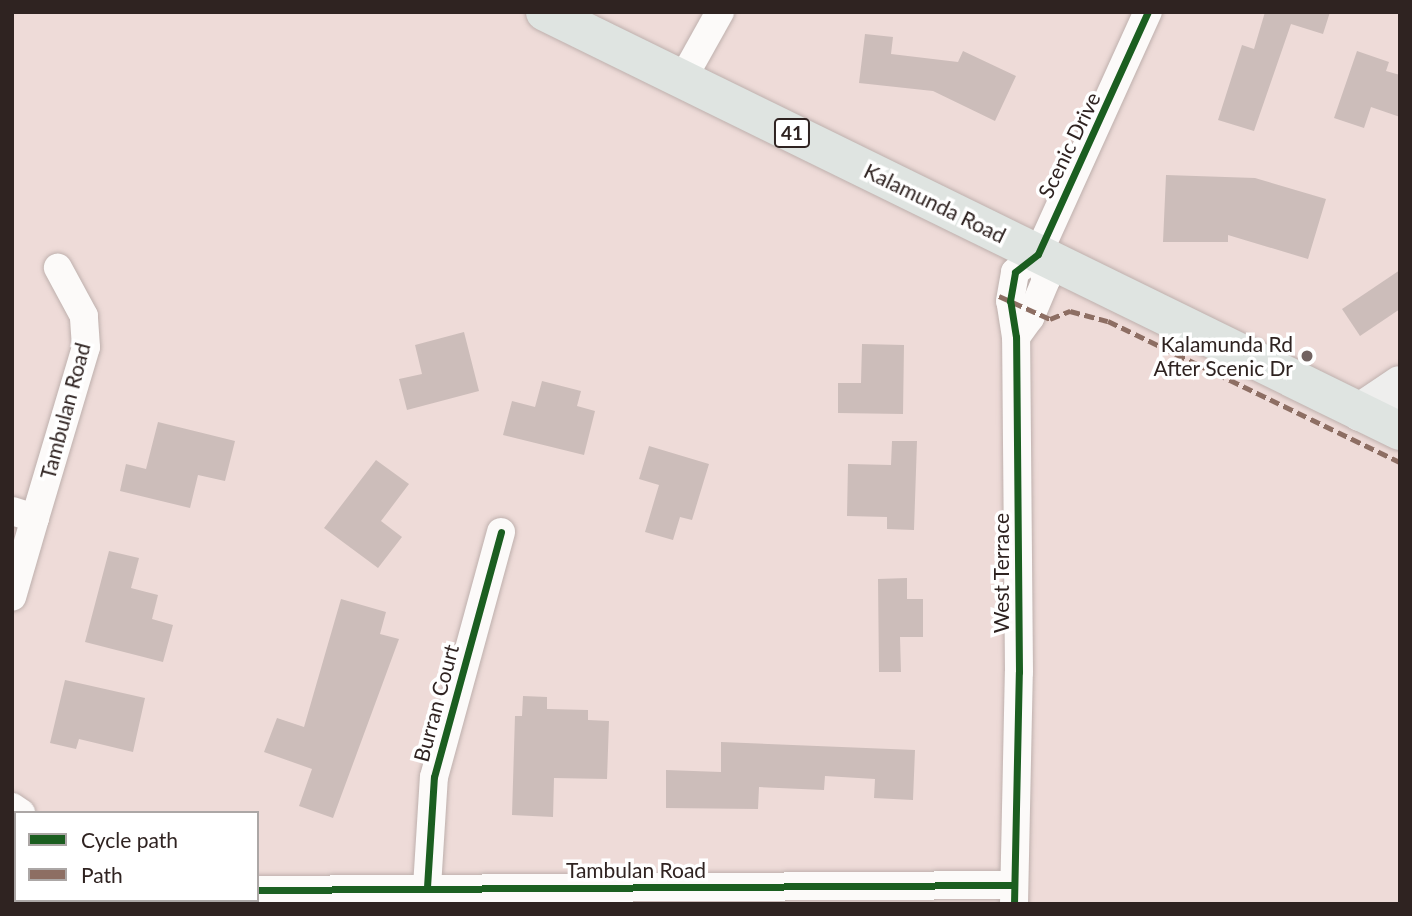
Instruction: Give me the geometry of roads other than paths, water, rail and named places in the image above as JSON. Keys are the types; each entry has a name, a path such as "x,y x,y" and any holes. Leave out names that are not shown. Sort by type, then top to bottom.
{"main road":[{"name":"Kalamunda Road","path":"545,12 1400,432"}],"street":[{"path":"682,80 720,12"},
{"name":"Scenic Drive","path":"1038,254 1148,12"},
{"name":"West Terrace","path":"1014,894 1019,672 1016,337 1030,318 1046,280 1038,254"},
{"name":"Tambulan Road","path":"12,597 24,515 86,347 83,316 58,268"},
{"path":"1360,412 1400,385"},
{"name":"Burran Court","path":"427,887 434,777 502,533"},
{"name":"Tambulan Road","path":"259,890 427,887 621,896 1014,894"}],"place":[{"name":"Kalamunda Rd After Scenic Dr","path":"1307,356"}]}
